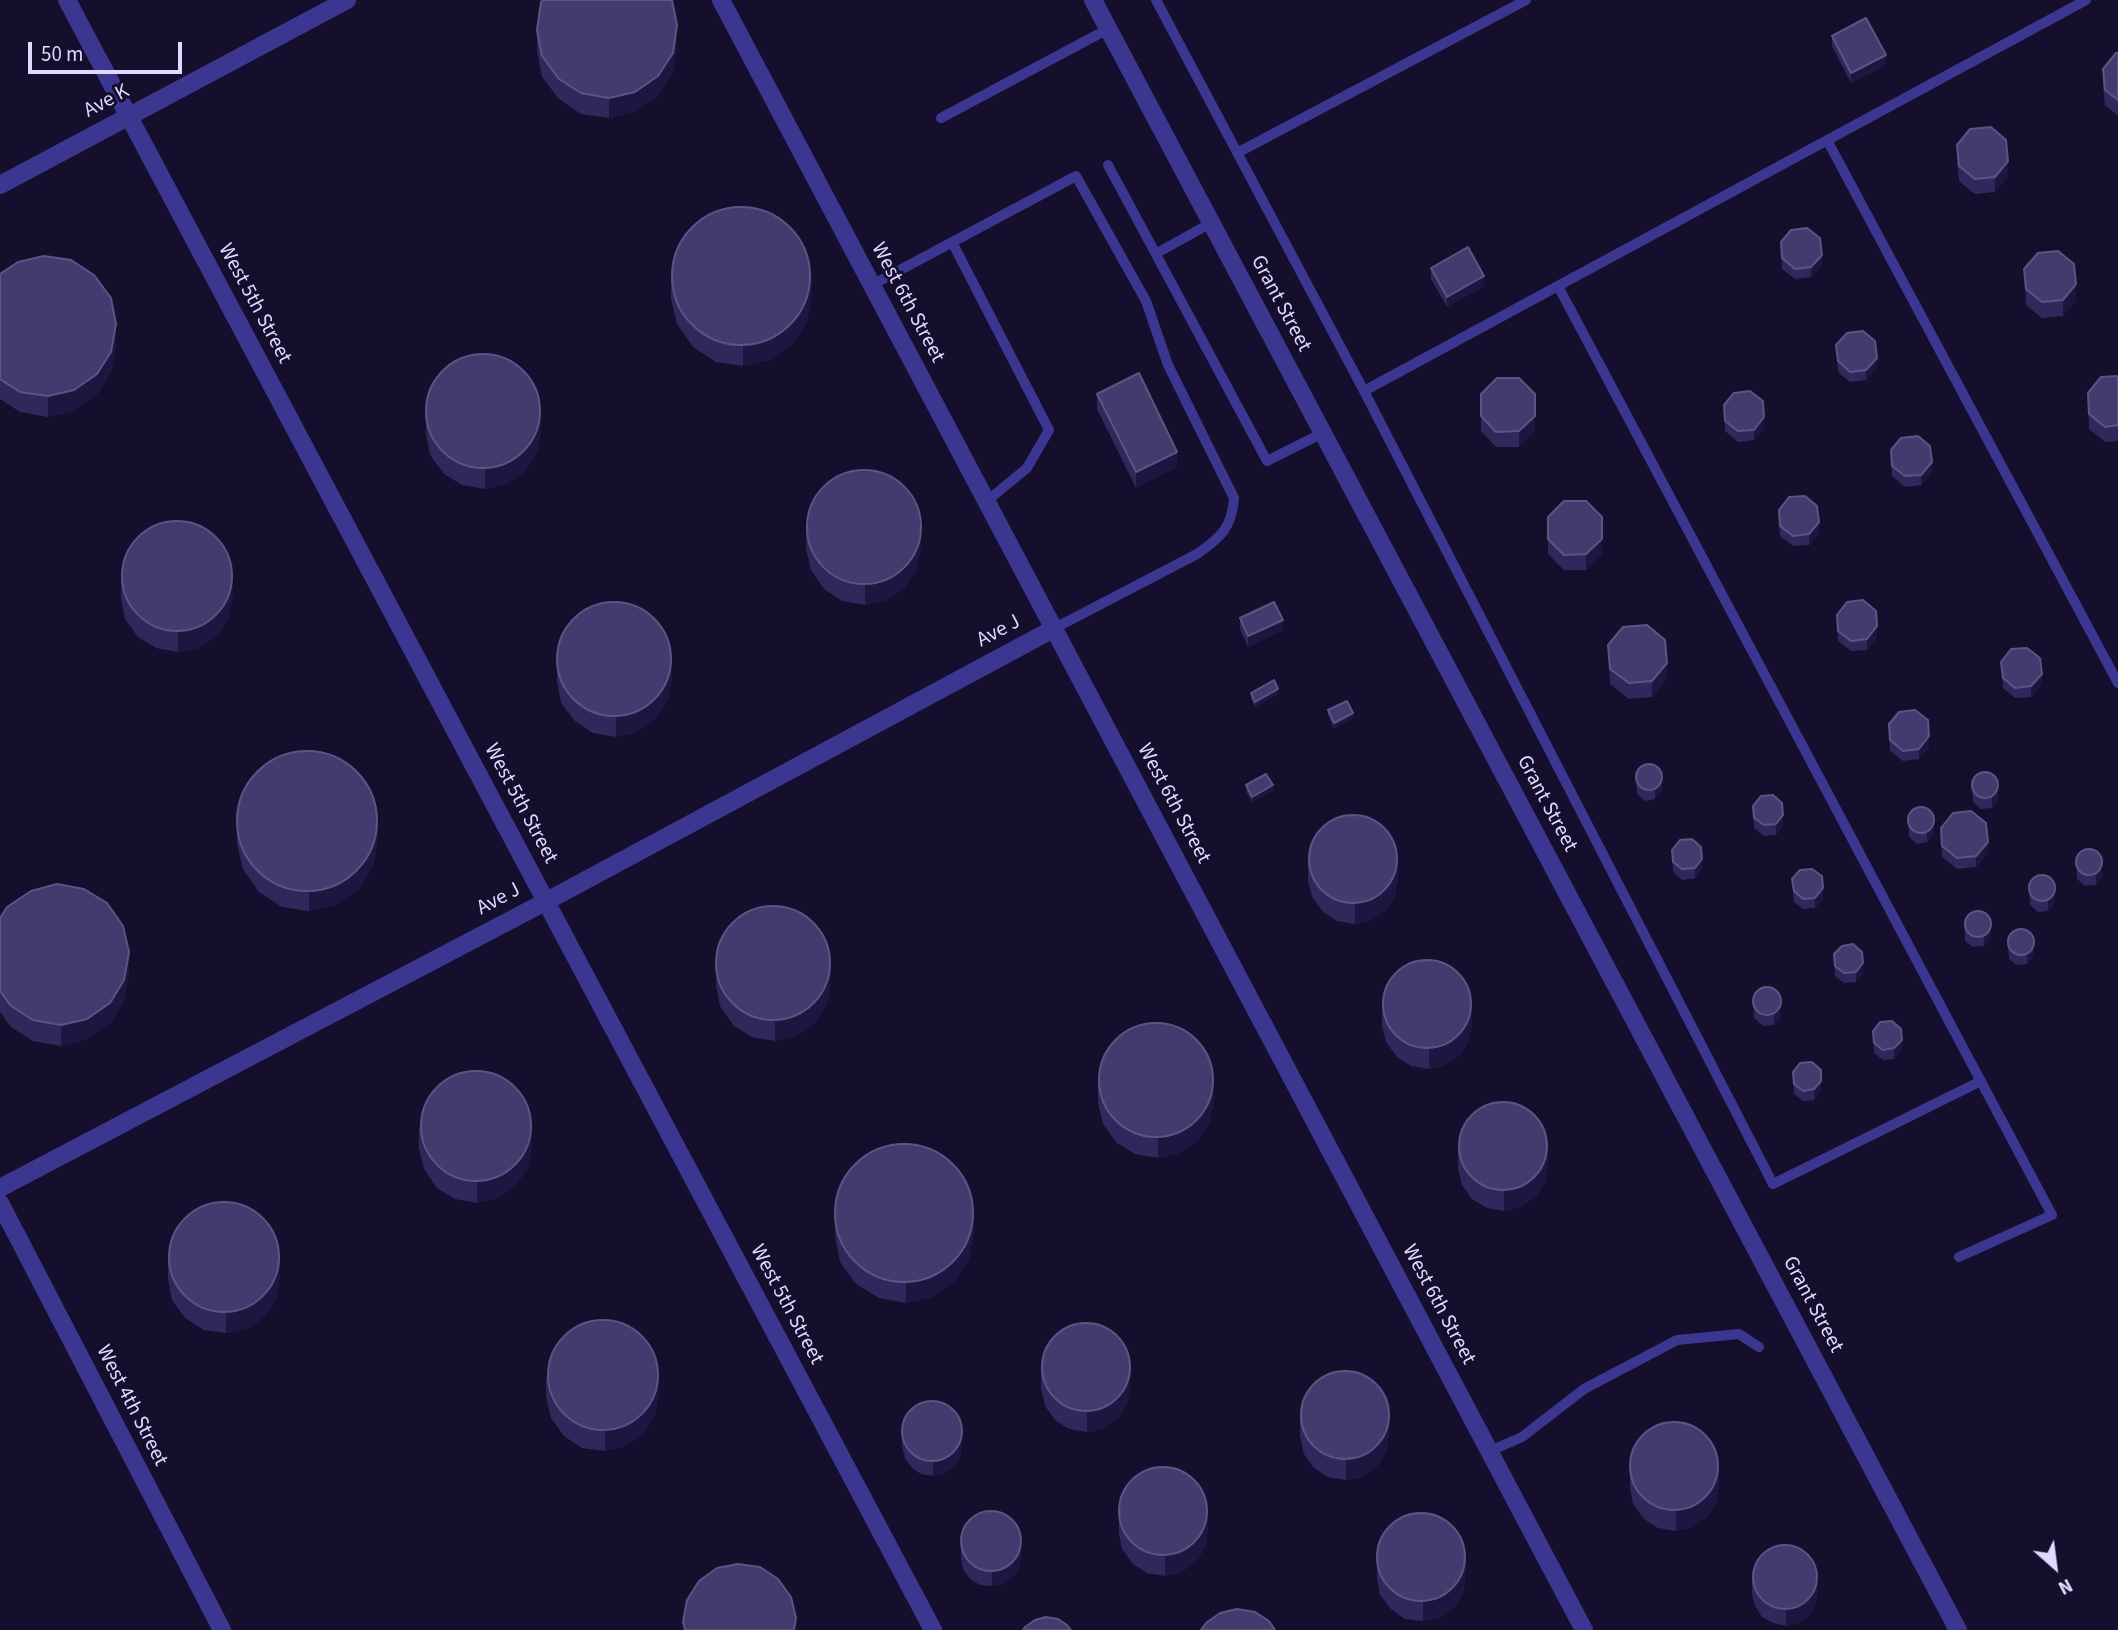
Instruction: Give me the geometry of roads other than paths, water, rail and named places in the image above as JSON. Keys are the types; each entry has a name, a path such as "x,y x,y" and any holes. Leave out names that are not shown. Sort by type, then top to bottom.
{"street":[{"name":"West 5th Street","path":"67,0 933,1630"},
{"name":"Ave K","path":"0,185 347,0"},
{"name":"West 6th Street","path":"720,0 1490,1451 1580,1629"},
{"name":"Grant Street","path":"1093,0 1958,1630"},
{"name":"Ave J","path":"0,1188 545,902 1055,628"},
{"name":"West 4th Street","path":"0,1203 222,1630"}],"lane":[{"path":"1156,0 1364,391 1773,1184 1981,1081"},
{"path":"1237,153 1525,0"},
{"path":"1364,391 2086,0"},
{"path":"941,118 1108,29"},
{"path":"1827,140 2118,683"},
{"path":"1108,165 1267,461 1323,433"},
{"path":"872,285 1076,176 1146,301 1168,365 1234,498 1233,515 1214,543 1197,554 1055,628"},
{"path":"1157,253 1211,223"},
{"path":"951,242 1049,430 1027,468 987,501"},
{"path":"1558,286 2052,1215 1959,1257"},
{"path":"1490,1451 1522,1437 1584,1389 1676,1340 1739,1334 1759,1348"}]}
